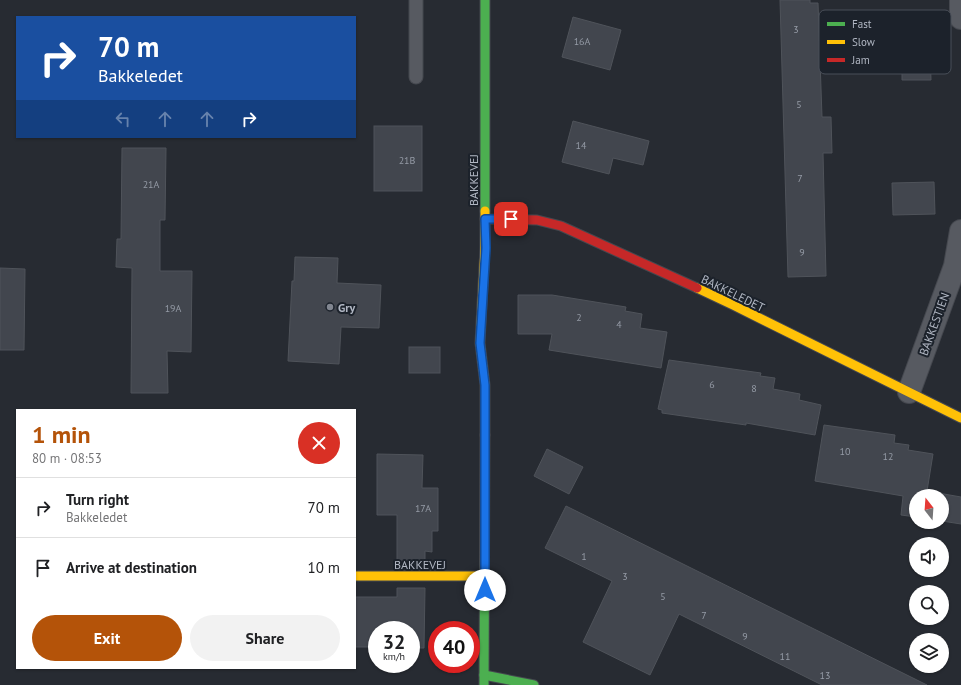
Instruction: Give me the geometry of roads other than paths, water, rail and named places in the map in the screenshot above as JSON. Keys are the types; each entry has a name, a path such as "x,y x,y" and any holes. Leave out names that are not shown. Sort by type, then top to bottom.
{"street":[{"name":"BAKKEVEJ","path":"484,685 485,385 480,343 486,248 485,0"},
{"path":"960,0 961,18"},
{"name":"BAKKELEDET","path":"485,219 537,220 561,226 733,305 961,418"},
{"name":"BAKKESTIEN","path":"909,392 955,266 961,231"},
{"name":"BAKKEVEJ","path":"356,576 485,576"},
{"path":"484,674 534,685"}],"lane":[{"path":"416,0 416,77"}],"place":[{"name":"Gry","path":"330,307"}]}
